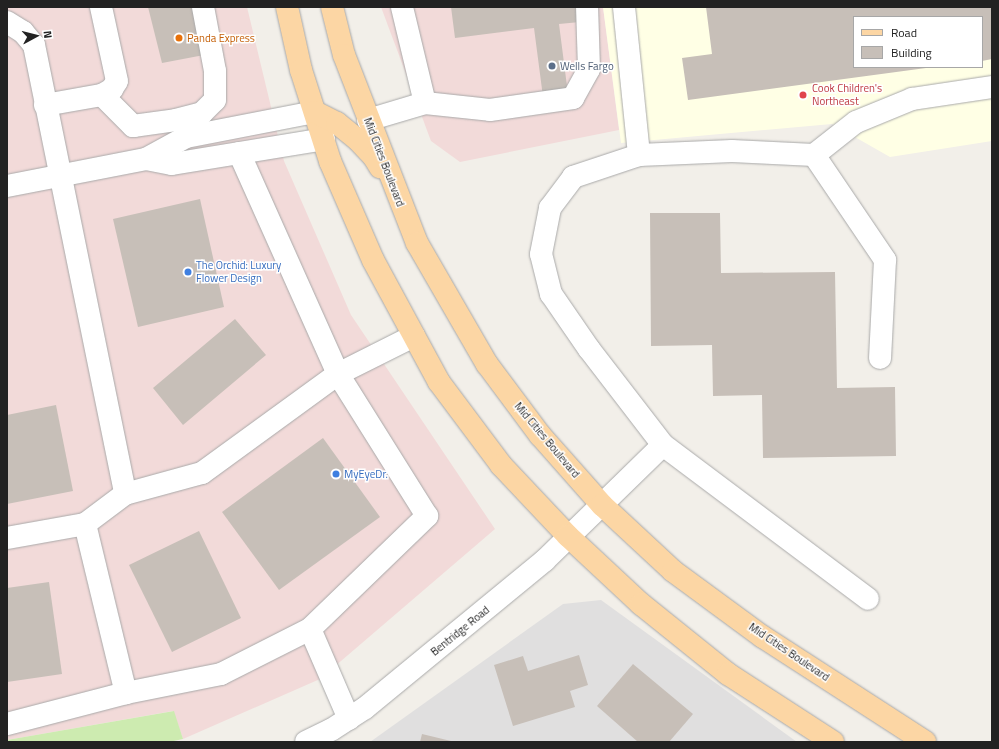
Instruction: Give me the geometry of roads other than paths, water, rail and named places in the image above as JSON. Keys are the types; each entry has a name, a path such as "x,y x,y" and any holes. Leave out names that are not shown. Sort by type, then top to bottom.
{"main road":[{"path":"287,7 301,70 330,161 373,260 439,382 501,465 568,536 641,604 728,674 833,742"},
{"name":"Mid Cities Boulevard","path":"332,7 344,55 400,205 417,243 487,364 540,435 602,505 686,580 763,637 926,742"},
{"path":"315,112 337,123 374,157 400,205"}],"street":[{"path":"7,16 12,7"},
{"path":"45,105 102,95 112,89 116,81 101,7"},
{"path":"102,95 133,126 176,120 202,112 215,100 215,71 203,7"},
{"path":"402,7 425,103"},
{"path":"368,120 425,103 490,110 573,98 589,69 587,7"},
{"path":"624,7 640,154"},
{"path":"7,22 23,32 34,45 58,176 124,494"},
{"path":"868,599 663,445 589,349 551,294 541,254 550,208 573,177 640,154 732,151 814,155 856,122 912,99 992,88"},
{"path":"7,186 146,159 186,137 315,112"},
{"path":"146,159 172,164 324,139"},
{"path":"7,724 126,694 221,674 310,630 427,516 338,374 239,153"},
{"path":"814,155 885,260 880,358"},
{"path":"7,538 86,524 124,494 202,473 338,374 414,336"},
{"name":"Bentridge Road","path":"306,742 349,719 365,708 538,566 663,445"},
{"path":"86,524 126,694"},
{"path":"310,630 349,719"}],"place":[{"name":"Panda Express","path":"179,38"},
{"name":"Wells Fargo","path":"552,66"},
{"name":"Cook Children's Northeast","path":"803,95"},
{"name":"The Orchid: Luxury Flower Design","path":"188,272"},
{"name":"MyEyeDr.","path":"336,474"}]}
